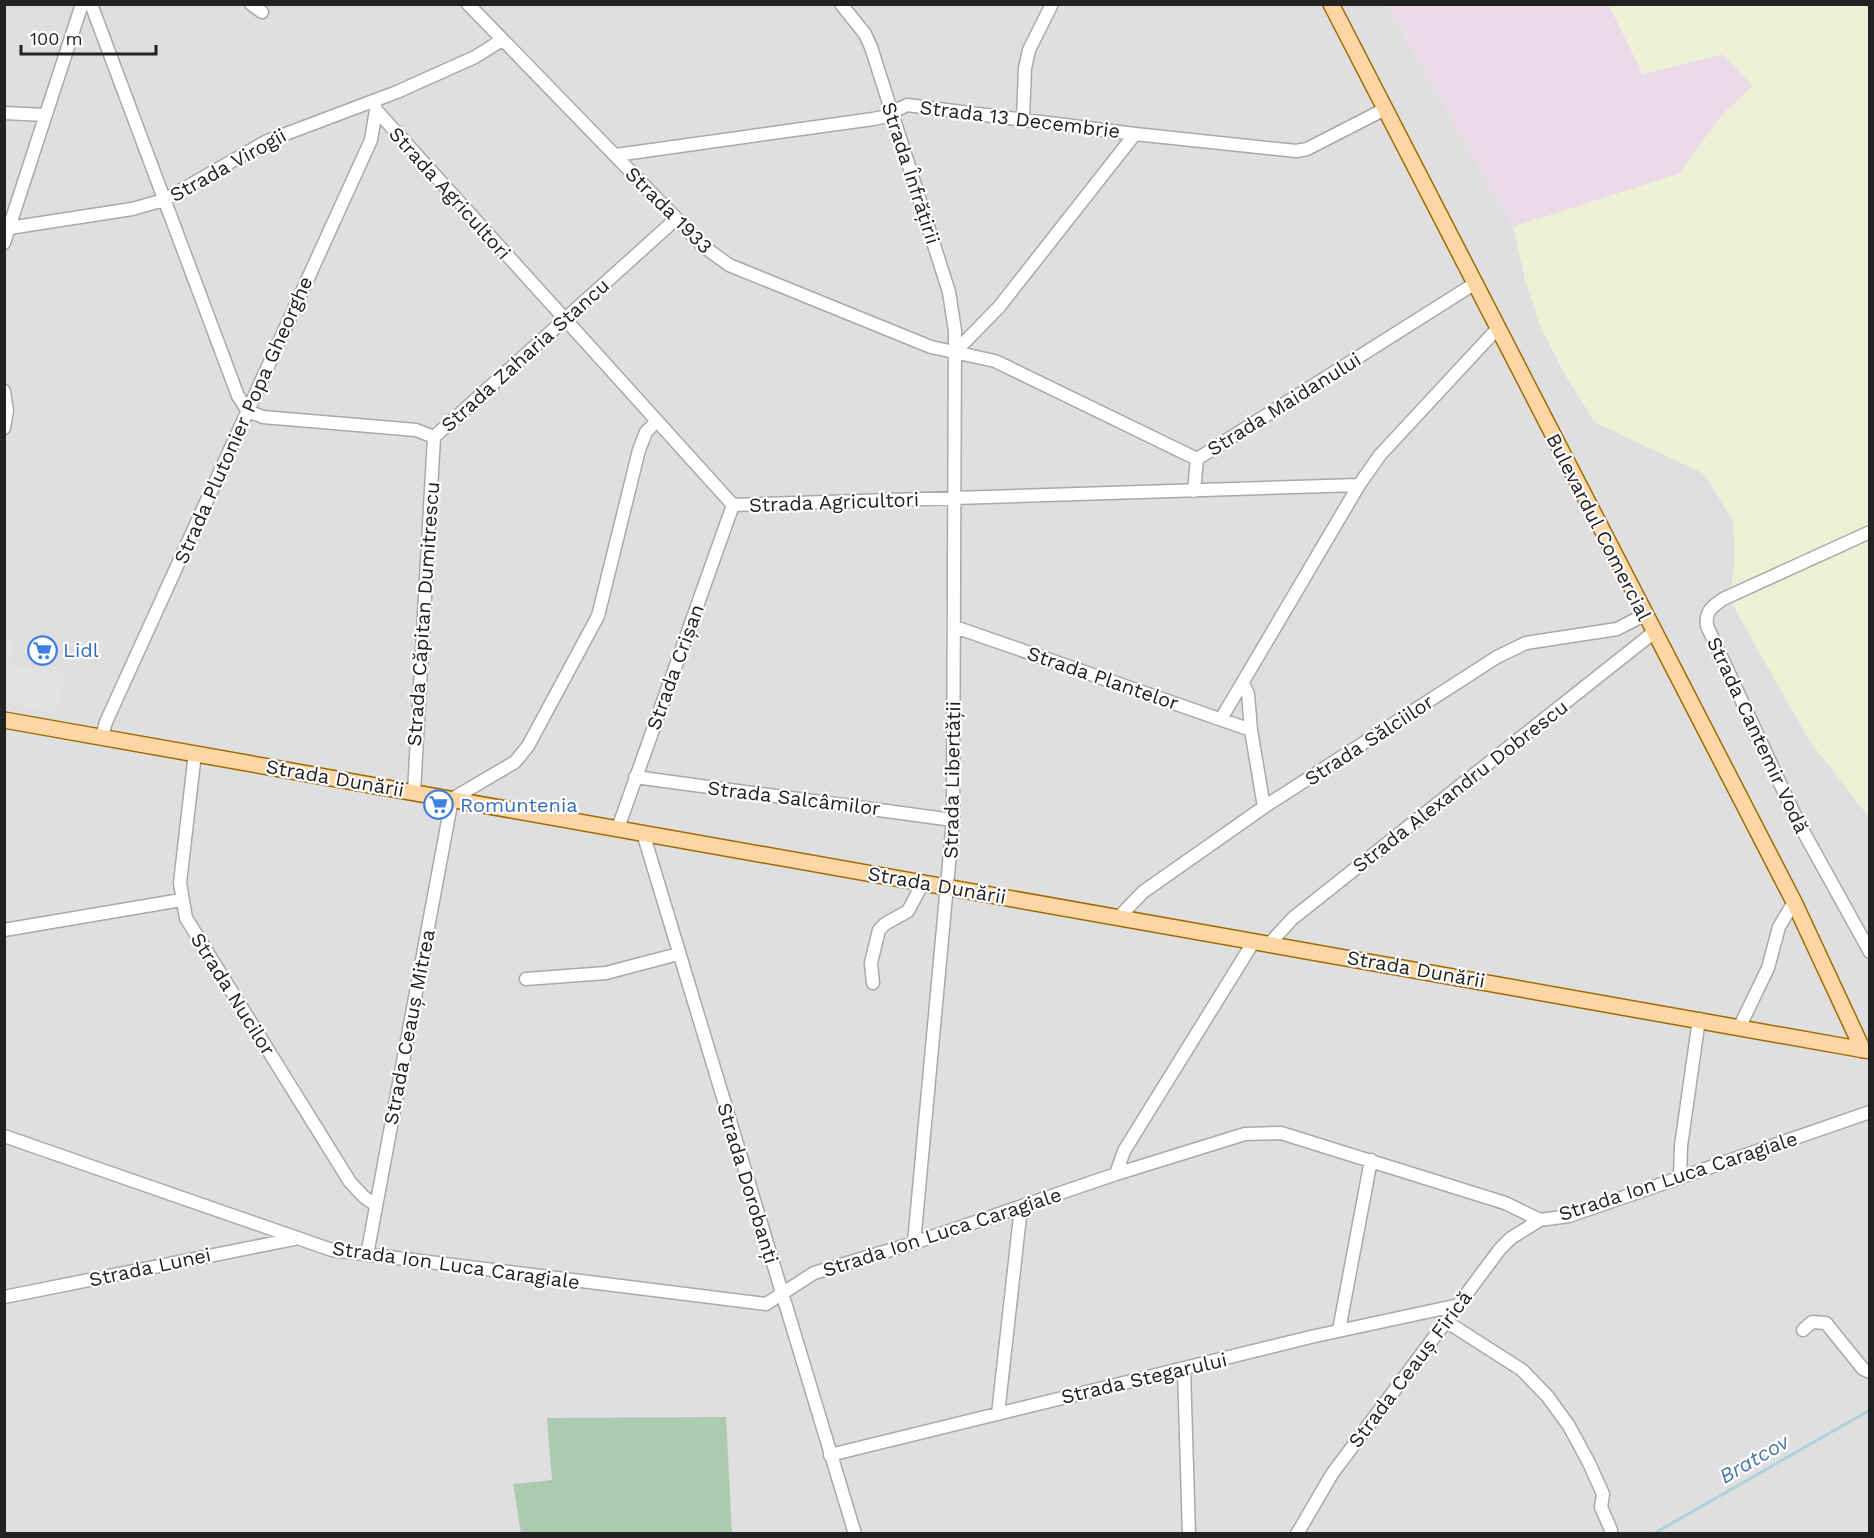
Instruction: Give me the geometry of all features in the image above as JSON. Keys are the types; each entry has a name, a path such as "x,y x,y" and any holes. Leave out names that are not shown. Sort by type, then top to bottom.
{"main road":[{"name":"Bulevardul Comercial","path":"1331,4 1653,633 1794,902 1866,1050"},
{"name":"Strada Dunării","path":"4,720 1866,1050"}],"street":[{"path":"4,243 82,4"},
{"path":"91,4 238,396 248,411"},
{"path":"251,4 262,12"},
{"name":"Strada 1933","path":"468,4 676,219 703,246 729,265 931,347 955,352"},
{"name":"Strada Înfrățirii","path":"841,4 865,34 872,47 891,114 949,292 955,352"},
{"path":"1023,118 1025,68 1029,50 1052,4"},
{"name":"Strada Virogii","path":"9,228 132,208 164,200 267,141 375,106 475,57 502,40"},
{"name":"Strada 13 Decembrie","path":"616,156 862,120 891,114 901,106 907,105 1135,134 1296,151 1307,149 1385,109"},
{"name":"Strada Agricultori","path":"375,106 656,422 733,505 1359,485"},
{"name":"Strada Plutonier Popa Gheorghe","path":"102,737 106,722 371,140 375,106"},
{"path":"4,113 45,115"},
{"path":"955,352 980,328 1135,134"},
{"name":"Strada Zaharia Stancu","path":"248,411 263,417 416,430 434,437 676,219"},
{"name":"Strada Maidanului","path":"955,352 995,361 1197,459 1474,284"},
{"path":"1221,719 1359,485 1380,455 1497,329"},
{"name":"Strada Libertății","path":"914,1244 949,887 953,820 955,352"},
{"path":"4,391 7,411 4,428"},
{"path":"452,799 515,762 533,736 598,616 639,450 646,432 656,422"},
{"name":"Strada Căpitan Dumitrescu","path":"414,792 434,437"},
{"path":"1194,491 1197,459"},
{"name":"Strada Crișan","path":"618,828 733,505"},
{"name":"Strada Cantemir Vodă","path":"1869,532 1724,599 1711,608 1706,615 1707,626 1798,822 1869,952"},
{"name":"Strada Sălciilor","path":"1119,917 1143,892 1264,807 1497,657 1526,643 1617,629 1644,615"},
{"name":"Strada Plantelor","path":"955,627 1251,730"},
{"name":"Strada Alexandru Dobrescu","path":"1270,944 1293,918 1653,633"},
{"path":"1243,684 1248,694 1251,730 1264,807"},
{"name":"Strada Nucilor","path":"195,753 180,883 181,900 186,918 196,938 350,1182 364,1197 376,1205"},
{"name":"Strada Salcâmilor","path":"635,777 953,820"},
{"name":"Strada Ceauș Mitrea","path":"367,1255 452,799"},
{"name":"Strada Dorobanți","path":"643,833 855,1533"},
{"path":"873,983 870,963 879,930 908,911 924,883"},
{"path":"4,930 181,900"},
{"path":"1740,1026 1768,968 1779,927 1794,902"},
{"path":"1116,1174 1124,1152 1254,941"},
{"path":"526,979 606,973 678,954"},
{"path":"1680,1176 1681,1146 1699,1019"},
{"name":"Strada Ion Luca Caragiale","path":"4,1136 332,1250 759,1303 773,1301 782,1292 814,1273 914,1244 1116,1174 1245,1134 1281,1133 1505,1203 1540,1220 1569,1216 1869,1112"},
{"path":"1339,1330 1371,1160"},
{"path":"998,1414 1021,1207"},
{"name":"Strada Ceauș Firică","path":"1297,1533 1332,1474 1500,1249 1511,1238 1540,1220"},
{"name":"Strada Lunei","path":"4,1297 297,1238"},
{"name":"Strada Stegarului","path":"830,1455 1339,1330 1460,1305"},
{"path":"1803,1330 1812,1322 1819,1320 1826,1323 1863,1369 1869,1372"},
{"path":"1447,1322 1522,1370 1548,1397 1569,1426 1589,1463 1603,1494 1601,1507 1611,1530"},
{"path":"1184,1369 1189,1533"}],"shaded area":[{"path":"5,5 1387,5 1513,227 1541,328 1566,376 1595,422 1703,473 1733,520 1735,560 1730,600 1809,740 1869,817 1869,1533 5,1534"},
{"path":"1387,5 1609,5 1643,74 1723,54 1753,86 1721,116 1679,174 1513,227"},
{"path":"4,636 15,638 10,665 66,675 56,713 5,703"}],"green space":[{"path":"1609,5 1869,5 1869,817 1809,740 1730,600 1735,560 1733,520 1703,473 1594,422 1541,328 1525,279 1513,227 1679,174 1721,116 1753,86 1723,54 1643,74"},
{"path":"726,1417 732,1533 521,1533 513,1484 552,1480 547,1418"}],"waterway":[{"name":"Bratcov","path":"1653,1534 1870,1410"}],"place":[{"name":"Lidl","path":"42,650"},
{"name":"Romuntenia","path":"439,805"}]}
